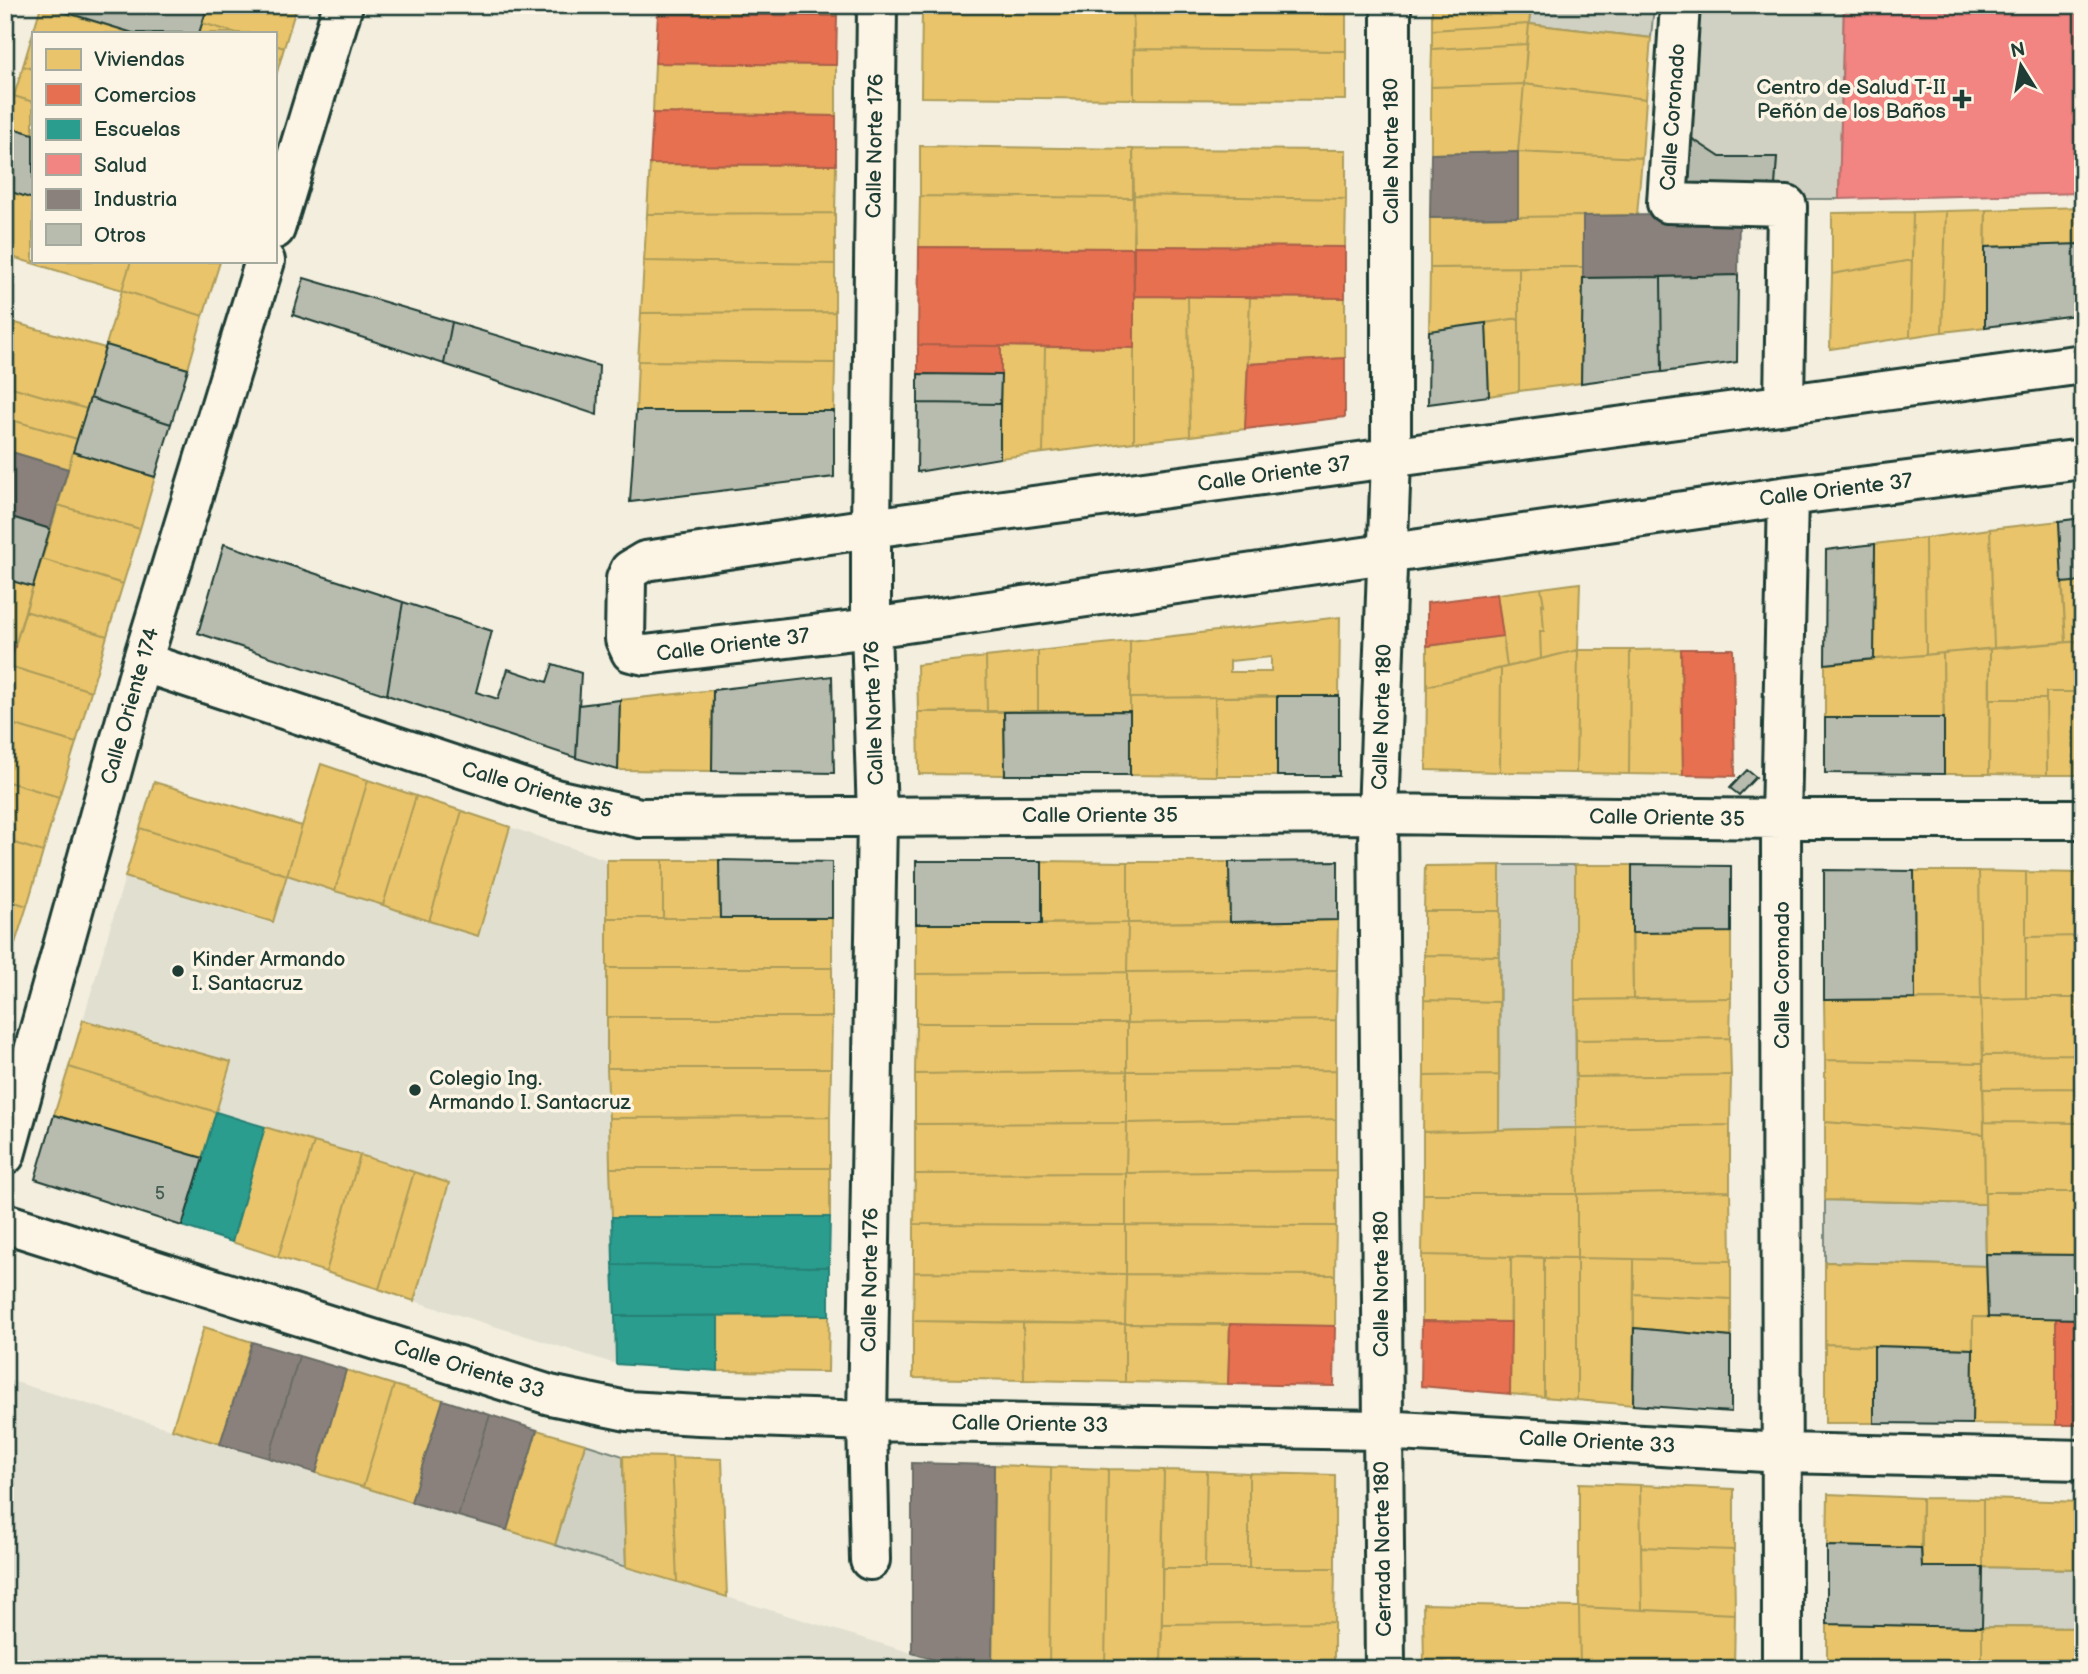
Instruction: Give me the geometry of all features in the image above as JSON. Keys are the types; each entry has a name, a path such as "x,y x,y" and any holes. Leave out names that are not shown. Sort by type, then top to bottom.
{"street":[{"path":"276,226 343,5"},
{"name":"Calle Norte 176","path":"870,1560 867,1421 877,817 871,528 877,5"},
{"name":"Calle Norte 180","path":"1381,1430 1378,814 1391,459 1391,5"},
{"name":"Calle Coronado","path":"1680,5 1667,203 1787,206 1784,404"},
{"name":"Calle Oriente 174","path":"5,1155 142,662 265,262"},
{"name":"Calle Oriente 37","path":"2083,364 645,561 630,570 625,589 625,639 627,646 637,654 871,628 1788,496 2083,459"},
{"name":"Calle Coronado","path":"1782,1669 1781,819 1788,496"},
{"name":"Calle Oriente 35","path":"142,662 555,799 640,818 1378,814 1781,819 2083,819"},
{"name":"Calle Oriente 33","path":"5,1223 550,1395 627,1411 867,1421 1381,1430 1783,1453 2083,1460"},
{"name":"Cerrada Norte 180","path":"1381,1430 1385,1669"}],"shaded area":[{"path":"1531,5 1654,5 1651,38 1529,24"},
{"path":"1691,5 1844,5 1839,199 1774,199 1777,157 1720,157 1679,130"},
{"name":"Colegio Ing. Armando I. Santacruz","path":"510,827 607,860 607,1068 616,1364 414,1301 449,1183 216,1112 231,1062 83,1020 125,877 273,922 287,875 477,936"},
{"path":"1500,865 1575,865 1576,1128 1499,1130"},
{"path":"1825,1200 1985,1204 1986,1266 1825,1262"},
{"path":"5,1379 555,1545 965,1669 5,1669"},
{"path":"585,1444 623,1456 626,1567 555,1545"},
{"path":"1983,1567 2083,1569 2083,1628 1982,1627"}],"building: Viviendas":[{"path":"208,5 297,5 284,48 276,45 276,32 234,32 202,23"},
{"path":"659,5 837,5 837,16 658,14"},
{"path":"922,5 1133,5 1134,99 921,97"},
{"path":"1133,5 1346,5 1346,51 1134,49"},
{"path":"1432,5 1531,5 1529,24 1432,30"},
{"path":"41,6 130,32 33,32"},
{"path":"202,23 234,32 199,32"},
{"path":"1529,24 1527,44 1432,49 1432,30"},
{"path":"1529,24 1651,38 1646,99 1524,84"},
{"path":"32,36 32,69 23,66"},
{"path":"1527,44 1524,84 1431,87 1432,49"},
{"path":"276,45 284,48 276,76"},
{"path":"1134,49 1346,51 1346,100 1134,99"},
{"path":"655,63 836,65 836,116 653,113"},
{"path":"23,66 32,69 32,102 14,96"},
{"path":"1524,84 1646,99 1642,158 1518,152"},
{"path":"1524,84 1518,152 1431,154 1431,87"},
{"path":"14,96 32,102 32,134 5,126"},
{"path":"920,146 1133,149 1133,198 920,196"},
{"path":"1133,149 1346,150 1346,199 1134,195"},
{"path":"1518,152 1642,158 1637,215 1518,217"},
{"path":"650,164 836,165 835,213 647,214"},
{"path":"5,190 32,199 32,262 131,262 122,290 5,255"},
{"path":"1134,195 1346,199 1345,247 1133,246"},
{"path":"920,196 1133,198 1134,248 919,247"},
{"path":"2083,207 2083,244 1985,247 1986,210"},
{"path":"1986,210 1985,327 1942,332 1946,211"},
{"path":"1946,211 1942,332 1910,337 1913,212"},
{"path":"1913,212 1912,260 1832,274 1832,213"},
{"path":"835,213 835,264 644,261 647,214"},
{"path":"1583,216 1583,267 1430,268 1430,218"},
{"path":"1912,260 1910,337 1830,349 1832,274"},
{"path":"644,261 835,264 835,312 641,313"},
{"path":"131,262 220,262 203,316 122,290"},
{"path":"1519,267 1583,267 1581,383 1519,391"},
{"path":"1519,267 1519,318 1429,331 1430,268"},
{"path":"122,290 203,316 188,369 106,345"},
{"path":"1134,296 1188,296 1190,436 1134,442"},
{"path":"1188,296 1250,297 1245,429 1190,436"},
{"path":"1250,297 1345,298 1345,358 1248,364"},
{"path":"835,312 835,363 638,361 641,313"},
{"path":"1519,318 1519,391 1489,396 1486,323"},
{"path":"5,320 105,348 87,409 5,385"},
{"path":"1001,346 1045,347 1043,453 1000,458"},
{"path":"1045,347 1134,348 1134,442 1043,453"},
{"path":"638,361 835,363 834,411 636,411"},
{"path":"5,385 87,409 77,439 5,418"},
{"path":"5,418 77,439 68,469 5,450"},
{"path":"73,452 155,477 140,529 58,505"},
{"path":"58,505 140,529 123,584 42,559"},
{"path":"2059,521 2066,642 1994,648 1990,529"},
{"path":"1990,529 1994,648 1926,655 1925,538"},
{"path":"1925,538 1926,655 1874,659 1875,544"},
{"path":"42,559 123,584 107,636 25,611"},
{"path":"5,579 33,587 15,646 5,643"},
{"path":"2083,581 2083,641 2066,642 2062,583"},
{"path":"1580,583 1578,650 1541,659 1540,631 1544,631 1542,604 1544,605 1541,588"},
{"path":"1541,588 1544,631 1540,631 1541,659 1507,667 1497,594"},
{"path":"25,611 107,636 91,691 9,666"},
{"path":"1340,617 1339,696 1130,698 1130,641","holes":["1271,657 1271,672 1230,672 1230,661"]},
{"path":"1503,636 1507,667 1427,686 1427,646"},
{"path":"1130,641 1130,711 1038,711 1038,651"},
{"path":"2083,641 2083,692 2046,692 2046,699 1990,699 1990,649"},
{"path":"1681,649 1683,775 1629,774 1630,650"},
{"path":"1990,649 1989,774 1944,774 1943,653"},
{"path":"1578,650 1576,773 1500,772 1501,668"},
{"path":"1578,650 1630,650 1629,774 1576,773"},
{"path":"1038,651 1038,711 987,711 986,657"},
{"path":"1943,653 1944,718 1825,718 1825,664"},
{"path":"986,657 987,711 918,712 917,665"},
{"path":"9,666 91,691 76,743 5,722 5,679"},
{"path":"1501,668 1500,772 1426,770 1427,686"},
{"path":"713,690 712,771 618,770 620,700"},
{"path":"2046,692 2083,692 2083,775 2047,775"},
{"path":"1277,696 1277,776 1216,776 1215,697"},
{"path":"1215,697 1216,776 1130,775 1130,698"},
{"path":"1990,699 2046,699 2047,775 1989,774"},
{"path":"918,712 1004,712 1005,775 919,774"},
{"path":"5,722 76,743 59,797 5,781"},
{"path":"321,764 368,780 335,891 287,875"},
{"path":"368,780 416,796 383,905 335,891"},
{"path":"5,781 59,797 43,852 5,840"},
{"path":"154,782 302,826 287,875 140,828"},
{"path":"416,796 462,811 429,921 383,905"},
{"path":"462,811 510,827 478,936 429,921"},
{"path":"140,828 287,875 273,922 125,877"},
{"path":"5,840 43,852 27,906 5,899"},
{"path":"607,860 663,860 663,918 607,918"},
{"path":"663,860 719,860 720,918 663,918"},
{"path":"1042,861 1128,862 1128,923 1042,924"},
{"path":"1128,862 1229,862 1230,922 1128,923"},
{"path":"1500,865 1500,911 1424,911 1425,866"},
{"path":"1575,865 1632,865 1633,999 1575,1000"},
{"path":"1914,871 1979,871 1981,999 1915,999"},
{"path":"1979,871 2026,872 2026,998 1981,999"},
{"path":"2026,872 2083,873 2083,936 2026,937"},
{"path":"5,899 27,906 10,959 5,957"},
{"path":"1424,911 1500,911 1499,956 1424,955"},
{"path":"607,918 832,918 832,968 607,968"},
{"path":"1338,920 1337,970 1127,972 1128,923"},
{"path":"1128,923 1127,972 916,974 916,924"},
{"path":"1731,932 1731,998 1633,999 1632,933"},
{"path":"2083,936 2083,998 2026,998 2026,937"},
{"path":"1424,955 1499,956 1499,1002 1424,1000"},
{"path":"5,957 10,959 5,976"},
{"path":"607,968 832,968 832,1017 607,1017"},
{"path":"1337,970 1336,1020 1127,1023 1127,972"},
{"path":"1127,972 1127,1023 916,1023 916,974"},
{"path":"1731,998 1730,1038 1576,1040 1575,1000"},
{"path":"2083,998 2083,1054 1983,1055 1981,999"},
{"path":"1981,999 1983,1063 1825,1060 1824,1000"},
{"path":"1424,1000 1499,1002 1499,1075 1424,1076"},
{"path":"607,1017 832,1017 831,1068 607,1068"},
{"path":"83,1020 231,1062 216,1112 69,1067"},
{"path":"1336,1020 1336,1070 1127,1071 1127,1023"},
{"path":"916,1023 1127,1023 1127,1071 915,1074"},
{"path":"1730,1038 1731,1075 1576,1077 1576,1040"},
{"path":"2083,1054 2083,1088 1983,1089 1983,1055"},
{"path":"1825,1060 1983,1063 1984,1134 1825,1122"},
{"path":"69,1067 216,1112 203,1158 54,1115"},
{"path":"607,1068 831,1068 830,1117 609,1118"},
{"path":"1336,1070 1336,1119 1127,1123 1127,1071"},
{"path":"1127,1071 1127,1123 915,1124 915,1074"},
{"path":"1499,1075 1499,1130 1423,1132 1424,1076"},
{"path":"1731,1075 1730,1125 1576,1128 1576,1077"},
{"path":"2083,1088 2083,1123 1984,1122 1983,1089"},
{"path":"830,1117 830,1168 610,1168 609,1118"},
{"path":"1336,1119 1336,1171 1126,1173 1127,1123"},
{"path":"1825,1122 1984,1134 1985,1204 1825,1200"},
{"path":"1984,1122 2083,1123 2083,1192 1985,1192"},
{"path":"1127,1123 1126,1173 915,1174 915,1124"},
{"path":"1730,1125 1730,1191 1577,1194 1576,1128"},
{"path":"265,1127 314,1142 278,1257 232,1242"},
{"path":"1576,1128 1577,1194 1423,1194 1423,1132"},
{"path":"314,1142 360,1155 326,1272 278,1257"},
{"path":"360,1155 414,1172 379,1289 326,1272"},
{"path":"610,1168 830,1168 830,1217 612,1217"},
{"path":"1336,1171 1336,1226 1126,1225 1126,1173"},
{"path":"414,1172 449,1183 414,1301 379,1289"},
{"path":"1126,1173 1126,1225 914,1224 915,1174"},
{"path":"1730,1191 1731,1261 1577,1258 1577,1194"},
{"path":"1985,1192 2083,1192 2083,1255 1986,1254"},
{"path":"1423,1194 1577,1194 1577,1258 1422,1255"},
{"path":"914,1224 1126,1225 1126,1274 914,1272"},
{"path":"1126,1225 1336,1226 1335,1275 1126,1274"},
{"path":"1422,1255 1511,1257 1511,1322 1422,1321"},
{"path":"1511,1257 1544,1258 1544,1397 1510,1394"},
{"path":"1544,1258 1577,1258 1577,1400 1544,1397"},
{"path":"1577,1258 1634,1259 1633,1405 1577,1400"},
{"path":"1634,1259 1731,1261 1731,1299 1634,1294"},
{"path":"1825,1262 1986,1266 1988,1317 1973,1317 1973,1349 1825,1344"},
{"path":"914,1272 1126,1274 1125,1324 913,1321"},
{"path":"1126,1274 1335,1275 1335,1326 1125,1324"},
{"path":"1634,1294 1731,1299 1731,1337 1634,1328"},
{"path":"829,1315 828,1372 718,1371 718,1316"},
{"path":"1973,1317 2056,1318 2056,1425 1972,1424"},
{"path":"913,1321 1023,1323 1024,1380 913,1378"},
{"path":"1023,1323 1125,1324 1125,1382 1024,1380"},
{"path":"1125,1324 1230,1324 1228,1384 1125,1382"},
{"path":"204,1327 252,1342 220,1444 172,1429"},
{"path":"1825,1344 1874,1346 1874,1423 1825,1423"},
{"path":"346,1370 394,1385 363,1487 316,1473"},
{"path":"394,1385 443,1400 411,1502 363,1487"},
{"path":"537,1430 585,1444 555,1545 507,1530"},
{"path":"623,1456 672,1457 677,1582 626,1567"},
{"path":"672,1457 722,1459 727,1597 677,1582"},
{"path":"994,1465 1051,1467 1049,1669 992,1669"},
{"path":"1051,1467 1108,1469 1105,1669 1049,1669"},
{"path":"1108,1469 1164,1470 1161,1669 1105,1669"},
{"path":"1164,1470 1207,1471 1205,1568 1162,1568"},
{"path":"1207,1471 1249,1473 1249,1568 1205,1568"},
{"path":"1249,1473 1335,1475 1335,1568 1249,1568"},
{"path":"1579,1483 1640,1485 1642,1610 1579,1607"},
{"path":"1640,1485 1734,1489 1734,1550 1641,1547"},
{"path":"1828,1494 1922,1498 1921,1548 1827,1546"},
{"path":"1922,1498 1983,1499 1983,1567 1922,1567"},
{"path":"1983,1499 2083,1502 2083,1569 1983,1567"},
{"path":"1641,1547 1734,1550 1735,1614 1642,1610"},
{"path":"1162,1568 1335,1568 1334,1622 1162,1624"},
{"path":"1423,1604 1579,1607 1580,1669 1424,1667"},
{"path":"1579,1607 1735,1614 1734,1669 1580,1669"},
{"path":"1334,1622 1334,1669 1161,1669 1162,1624"},
{"path":"1827,1624 1982,1627 1982,1669 1827,1669"},
{"path":"1982,1627 2083,1628 2083,1669 1982,1669"}],"building: Comercios":[{"path":"658,14 837,16 836,65 655,63"},
{"path":"653,113 836,116 836,165 650,164"},
{"path":"1133,246 1345,247 1345,298 1134,296"},
{"path":"919,247 1134,248 1134,348 918,345"},
{"path":"918,345 1001,346 1001,375 918,374"},
{"path":"1345,358 1345,417 1245,429 1248,364"},
{"path":"1497,594 1503,636 1427,646 1427,603"},
{"path":"5,643 15,646 5,679"},
{"path":"1681,649 1733,649 1735,776 1683,775"},
{"path":"2056,1318 2083,1319 2083,1425 2056,1425"},
{"path":"1422,1321 1511,1322 1510,1394 1421,1386"},
{"path":"1230,1324 1335,1326 1334,1386 1228,1384"}],"building: Escuelas":[{"path":"216,1112 265,1127 232,1242 182,1226"},
{"path":"612,1217 830,1217 829,1267 613,1265"},
{"path":"613,1265 829,1267 829,1315 615,1316"},
{"path":"615,1316 718,1316 718,1371 616,1364"}],"building: Salud":[{"name":"Centro de Salud T-II Peñón de los Baños","path":"1844,5 2083,5 2083,193 1839,199"}],"building: Industria":[{"path":"1518,152 1518,217 1430,218 1431,154"},
{"path":"1739,214 1738,275 1583,278 1583,216"},
{"path":"5,450 68,469 50,529 5,515"},
{"path":"252,1342 299,1356 269,1458 220,1444"},
{"path":"299,1356 346,1370 316,1473 269,1458"},
{"path":"443,1400 490,1415 458,1516 411,1502"},
{"path":"490,1415 537,1430 507,1530 458,1516"},
{"path":"912,1463 994,1465 992,1669 965,1669 912,1653"}],"building: Otros":[{"path":"42,5 208,5 199,32 130,32"},
{"path":"5,126 32,134 32,199 5,190"},
{"path":"1679,130 1720,157 1777,157 1774,199 1674,200"},
{"path":"2083,244 2083,314 1985,327 1985,247"},
{"path":"1738,275 1737,362 1662,372 1661,277"},
{"path":"1661,277 1662,372 1581,383 1583,278"},
{"path":"304,278 452,322 444,364 293,315"},
{"path":"452,322 599,366 597,415 444,364"},
{"path":"1486,323 1489,396 1428,404 1429,331"},
{"path":"106,345 188,369 171,424 90,398"},
{"path":"918,374 1001,375 1000,404 918,403"},
{"path":"90,398 171,424 155,477 73,452"},
{"path":"918,403 1000,404 1000,458 917,472"},
{"path":"636,411 834,411 834,477 630,502"},
{"path":"5,515 50,529 33,587 5,579"},
{"path":"2083,518 2083,581 2062,583 2059,521"},
{"path":"224,544 403,602 387,695 198,633"},
{"path":"1875,544 1874,659 1825,664 1826,550"},
{"path":"403,602 492,631 476,692 498,699 508,669 547,682 553,664 581,673 576,758 387,695"},
{"path":"832,676 834,773 712,771 713,690"},
{"path":"1277,696 1339,696 1339,776 1277,776"},
{"path":"620,700 618,770 576,758 579,705"},
{"path":"1130,711 1130,775 1005,775 1004,712"},
{"path":"1825,718 1944,718 1944,774 1825,773"},
{"path":"1747,770 1756,777 1739,795 1730,788"},
{"path":"719,860 832,862 832,918 720,918"},
{"path":"916,861 1042,861 1042,924 916,924"},
{"path":"1338,861 1338,920 1230,922 1229,862"},
{"path":"1632,865 1731,866 1731,932 1632,933"},
{"path":"1824,870 1914,871 1915,999 1824,1000"},
{"path":"54,1115 203,1158 182,1226 35,1179"},
{"path":"1986,1254 2083,1255 2083,1319 1988,1317"},
{"path":"1634,1328 1731,1337 1731,1412 1633,1405"},
{"path":"1874,1346 1973,1349 1972,1424 1874,1423"},
{"path":"1827,1546 1921,1548 1922,1567 1983,1567 1982,1627 1827,1624"}],"place":[{"name":"Centro de Salud T-II Peñón de los Baños","path":"1962,99"},
{"name":"Kinder Armando I. Santacruz","path":"178,971"},
{"name":"Colegio Ing. Armando I. Santacruz","path":"415,1090"}]}
